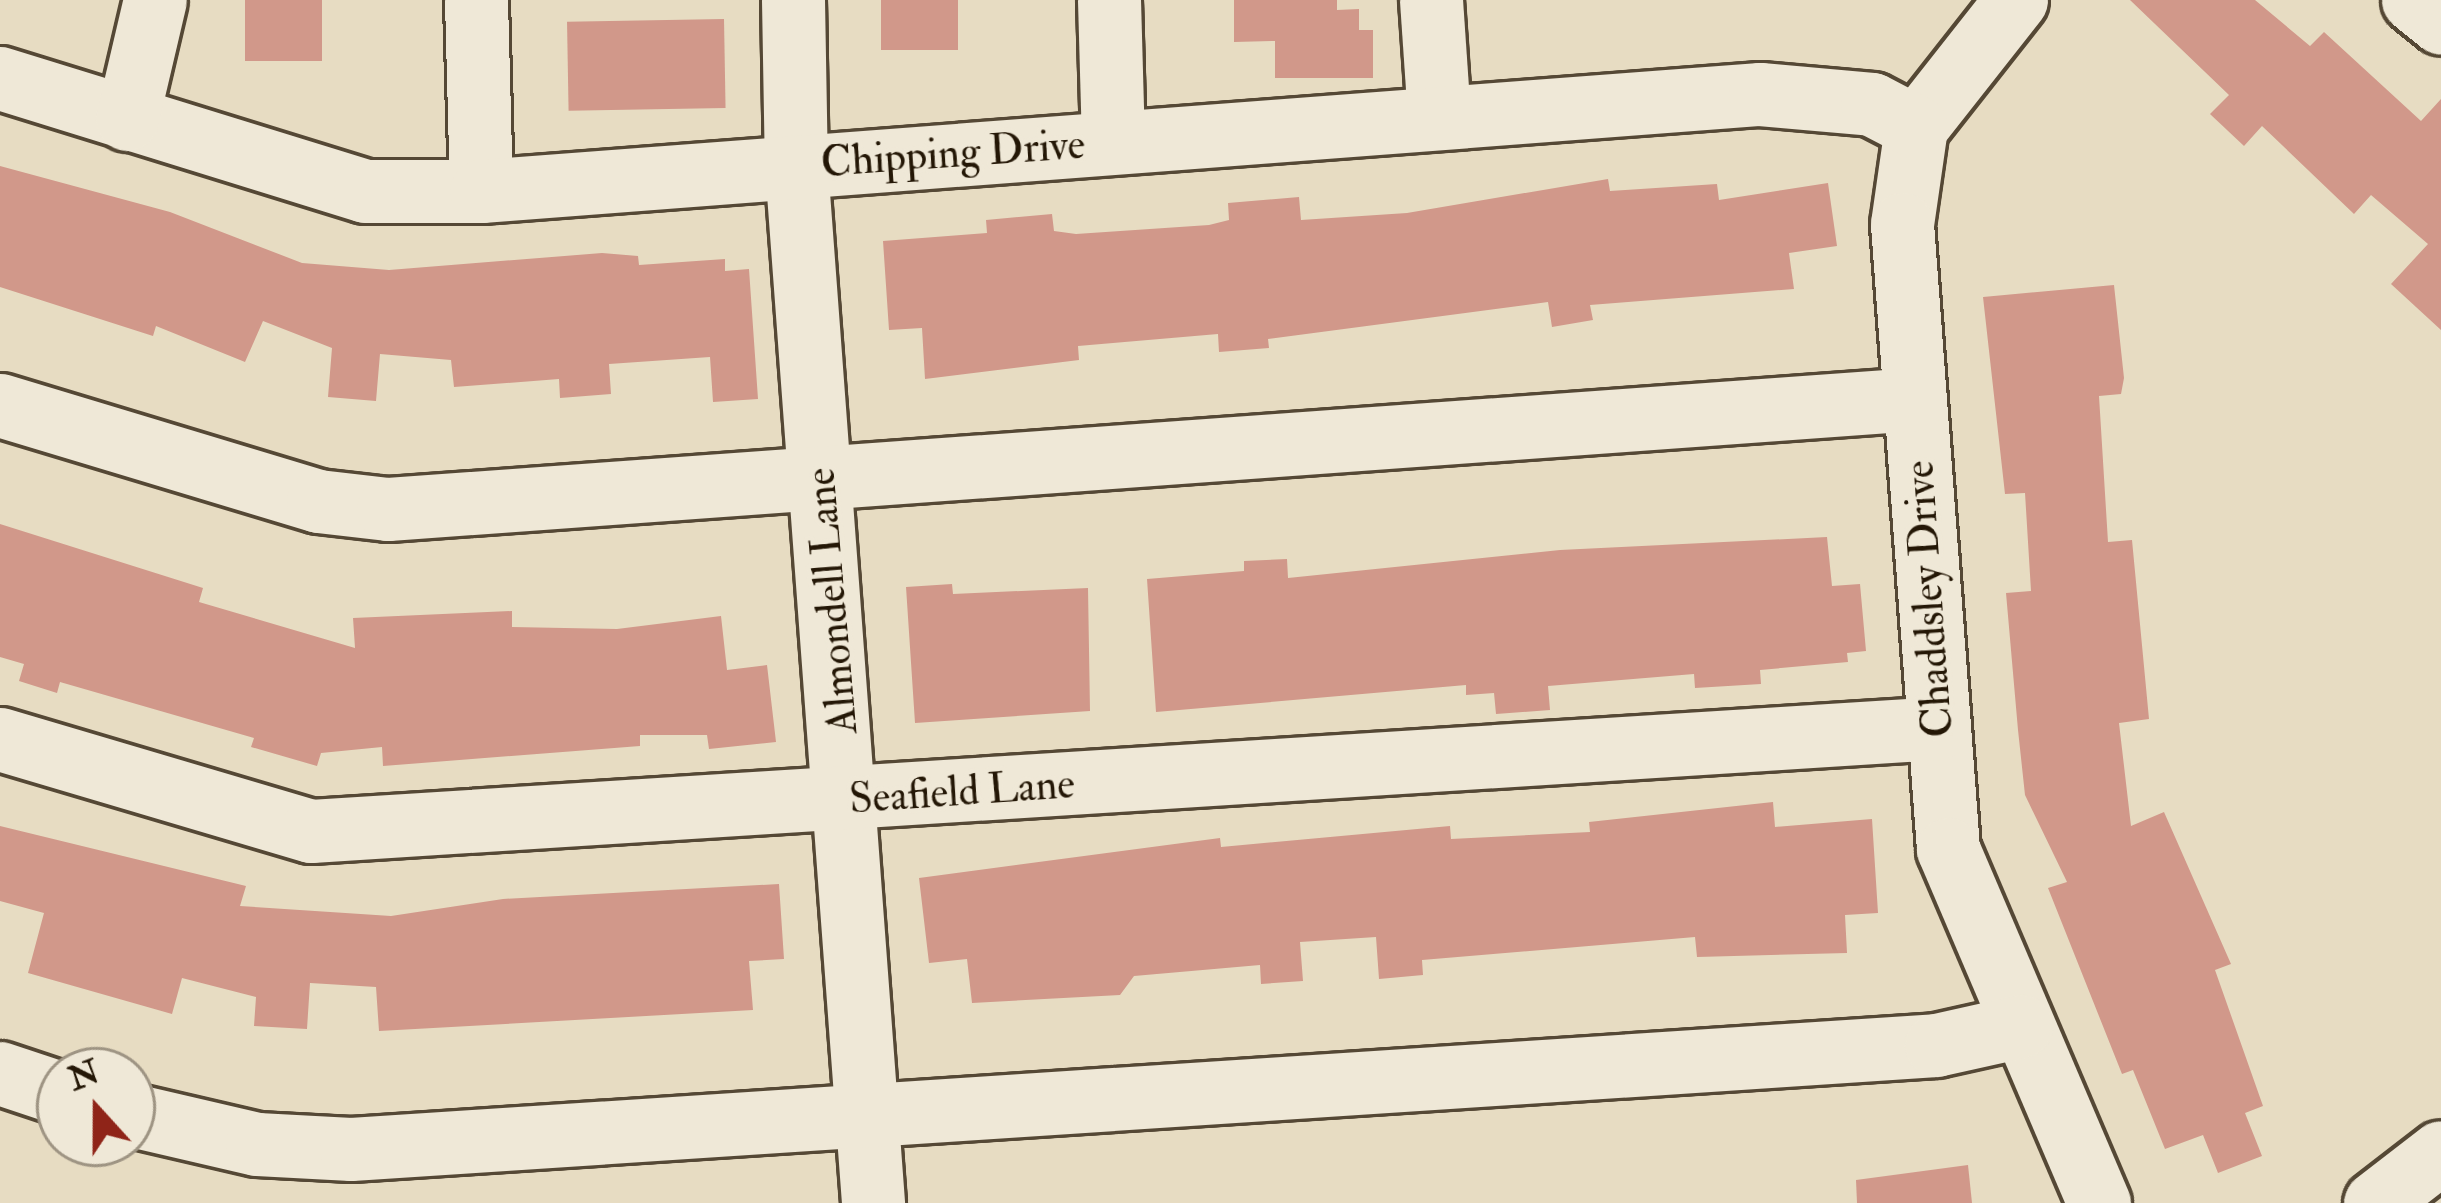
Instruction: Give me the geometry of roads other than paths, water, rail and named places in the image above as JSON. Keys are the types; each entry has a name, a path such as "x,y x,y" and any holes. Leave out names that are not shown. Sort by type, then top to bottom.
{"street":[{"path":"127,119 155,0"},
{"path":"476,0 482,191"},
{"name":"Almondell Lane","path":"794,0 796,166 850,800 873,1203"},
{"path":"1109,0 1113,141"},
{"path":"1431,0 1439,117"},
{"path":"1916,127 2016,0"},
{"path":"2413,0 2441,23"},
{"name":"Chipping Drive","path":"0,78 365,191 482,191 1809,93 1872,104 1916,127"},
{"name":"Chaddsley Drive","path":"1916,127 1902,224 1948,849 2099,1203"},
{"path":"0,405 318,501 388,509 820,471 1386,444 1915,399"},
{"name":"Seafield Lane","path":"0,739 310,830 850,800 1937,728"},
{"path":"156,1121 257,1144 351,1149 868,1121 1936,1045 2021,1026"},
{"path":"0,1073 36,1085"},
{"path":"2375,1203 2441,1152"}]}
